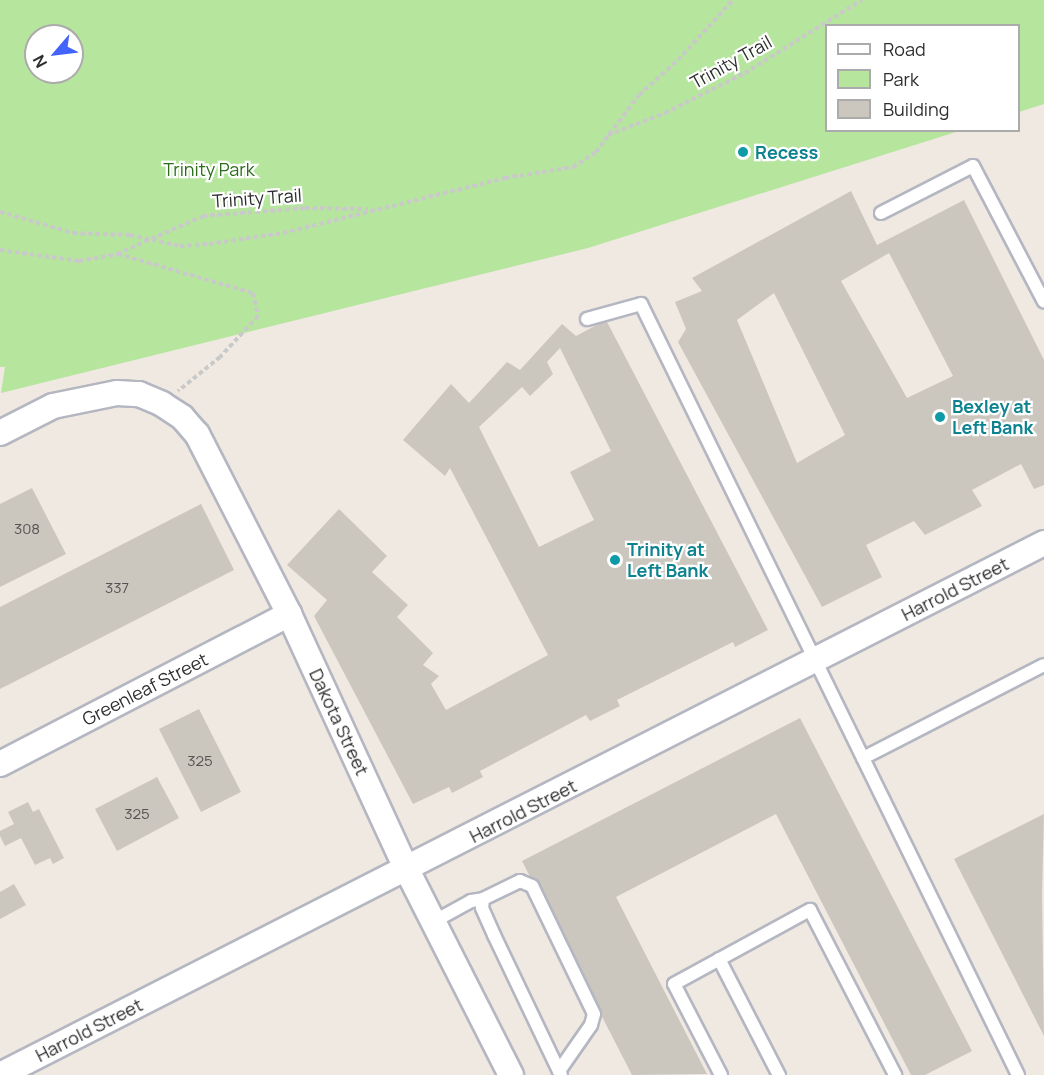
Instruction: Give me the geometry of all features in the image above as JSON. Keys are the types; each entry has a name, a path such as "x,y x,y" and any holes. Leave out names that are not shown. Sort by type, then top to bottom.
{"street":[{"name":"Dakota Street","path":"0,433 76,399 139,394 162,404 182,417 197,434 289,614 407,870 511,1075"},
{"name":"Harrold Street","path":"0,1075 407,870 1044,543"},
{"name":"Greenleaf Street","path":"0,765 289,614"}],"lane":[{"path":"881,213 973,166 1044,302"},
{"path":"587,319 641,304 814,662 1018,1075"},
{"path":"863,758 1044,665"},
{"path":"433,922 471,901 483,899 520,881 532,886 594,1014 591,1025 560,1073"},
{"path":"483,899 482,908 560,1073"},
{"path":"721,1075 674,984 810,910 895,1075"},
{"path":"720,959 779,1075"}],"path":[{"name":"Trinity Trail","path":"0,212 73,233 148,239 180,246 209,244 283,233 506,177 573,167 596,153 607,135 639,95 678,60 733,0"},
{"name":"Trinity Trail","path":"607,135 665,113 745,73 862,0"},
{"name":"Trinity Trail","path":"0,250 79,261 117,254 148,239 214,214 304,208 372,209"},
{"path":"117,254 253,293 258,316 246,332 162,404"}],"green space":[{"name":"Trinity Park","path":"0,0 1044,0 1044,104 1020,112 1020,24 825,24 825,132 956,132 588,248 1,393 5,367 0,367"}],"building":[{"name":"Bexley at Left Bank","path":"851,191 877,245 964,200 1044,360 1044,485 1034,489 1021,464 972,490 982,506 925,535 914,521 866,545 882,577 822,607 678,342 686,329 675,302 702,291 692,278","holes":["889,253 953,376 907,398 841,281","774,293 845,435 797,463 737,320"]},
{"name":"Trinity at Left Bank","path":"606,320 768,630 735,647 733,642 617,700 620,706 590,721 586,715 480,771 483,777 452,793 449,787 413,804 314,616 327,600 287,565 339,509 387,556 372,572 408,605 397,617 433,653 423,665 439,676 431,684 446,710 548,655 450,468 445,476 403,440 451,384 469,403 507,362 520,370 562,324 576,336","holes":["560,348 611,451 570,472 594,520 539,547 479,427 522,387 530,396 553,374 547,362"]},
{"path":"32,488 66,554 0,587 0,504"},
{"path":"201,504 234,570 0,689 0,607"},
{"path":"199,709 241,792 201,812 159,729"},
{"path":"800,718 972,1051 925,1075 911,1075 776,814 616,897 707,1074 632,1075 522,861"},
{"path":"157,777 179,818 117,851 95,809"},
{"path":"28,802 33,812 39,809 64,858 53,864 50,858 35,865 21,838 5,846 0,836 0,831 14,824 8,812"},
{"path":"1044,814 1042,894 1044,1036 954,859"},
{"path":"14,884 26,905 0,919 0,892"}],"place":[{"name":"Recess","path":"743,152"},
{"name":"Bexley at Left Bank","path":"940,417"},
{"name":"Trinity at Left Bank","path":"615,560"}]}
